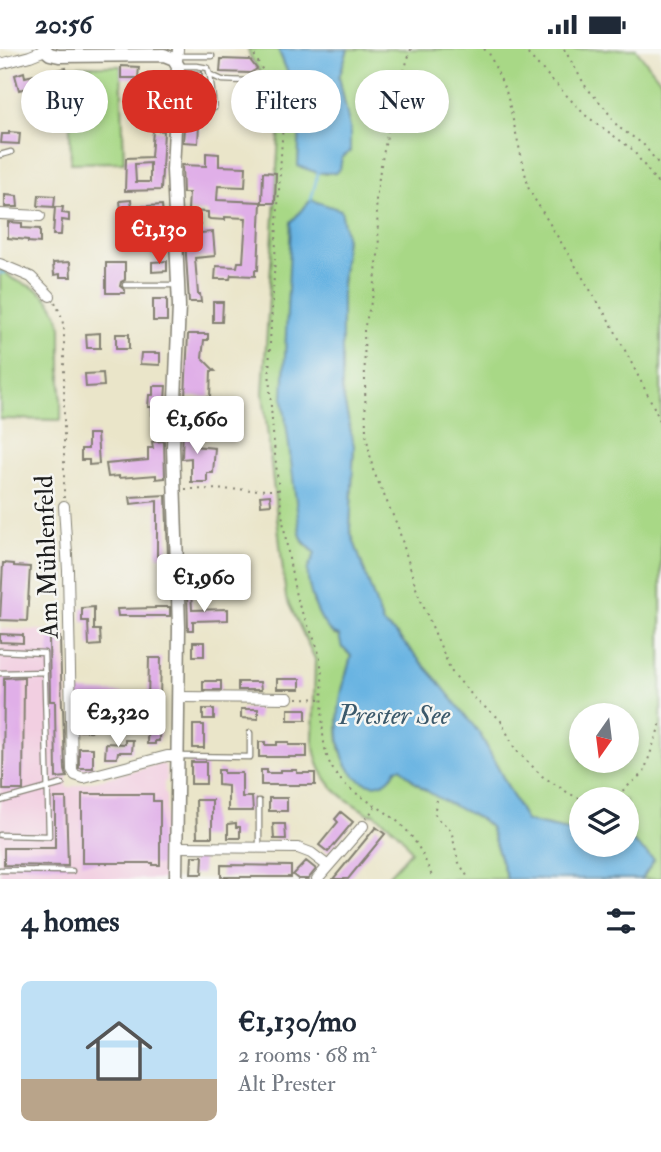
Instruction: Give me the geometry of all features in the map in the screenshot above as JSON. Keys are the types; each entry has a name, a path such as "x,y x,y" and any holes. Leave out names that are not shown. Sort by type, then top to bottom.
{"main road":[{"path":"45,50 59,56 161,55 177,58 173,170 178,285 173,446 179,627 176,879"}],"street":[{"path":"0,64 30,57 45,50"},
{"path":"0,214 40,216"},
{"path":"0,264 31,277 50,296"},
{"name":"Am Mühlenfeld","path":"64,506 72,770 75,775 84,778 167,756 177,756"},
{"path":"178,697 288,698"},
{"path":"317,879 363,826"},
{"path":"177,847 302,849 328,866"}],"lane":[{"path":"177,58 212,56"},
{"path":"177,58 209,70"},
{"path":"0,155 11,152"},
{"path":"125,285 178,285"},
{"path":"0,651 44,653 49,836 0,835"},
{"path":"0,673 44,671"},
{"path":"177,756 250,757 250,733"},
{"path":"0,800 62,784"},
{"path":"259,801 259,848"},
{"path":"0,870 72,871"}],"path":[{"path":"251,49 280,102 283,122 270,335 270,390 284,525 295,594 320,655 324,745 336,775 345,785 397,821 412,837 433,879"},
{"path":"411,49 393,106 376,200 379,246 374,291 364,329 366,434 373,470 398,527 417,591 451,671 478,702 500,719 515,749 542,776 569,794"},
{"path":"484,49 507,94 529,190 613,327 661,423"},
{"path":"523,49 585,115 632,149 661,189"},
{"path":"564,49 586,87 618,127 643,145 661,167"},
{"name":"Am Mühlenfeld","path":"50,296 61,315 64,327 64,506"},
{"path":"174,489 280,490"},
{"path":"288,698 324,699"},
{"path":"627,787 644,772 661,722"},
{"path":"437,800 434,813 449,828 458,861 469,879"},
{"path":"363,826 376,806"}],"shaded area":[{"path":"0,629 66,631 67,788 160,764 165,765 166,879 0,879"}],"green space":[{"path":"248,49 278,49 287,70 258,70"},
{"path":"348,49 636,49 661,81 661,879 642,879 654,860 639,847 639,787 569,787 569,830 526,821 480,734 397,635 383,624 350,530 354,446 342,391 342,286 346,235 291,222 300,533 303,542 315,553 313,602 330,630 339,636 344,649 351,656 338,726 344,759 353,773 368,783 392,776 396,769 401,768 422,788 482,820 490,827 507,879 385,879 411,851 408,845 384,821 339,794 324,777 315,754 315,659 286,598 263,393 279,133 300,133 298,166 326,174 340,162 350,128 341,86 341,71"},
{"path":"68,66 121,66 124,162 71,163 70,133 108,133 108,70 68,70"},
{"path":"0,270 40,292 50,301 57,313 61,327 61,420 0,419"}],"water":[{"path":"278,49 348,49 341,71 287,70"},
{"path":"341,86 350,128 350,152 342,157 340,169 336,173 318,173 298,166 300,133 341,133"},
{"name":"Prester See","path":"311,200 341,210 346,235 342,286 342,391 354,446 350,530 383,624 397,635 437,680 480,734 526,821 569,830 569,857 639,857 639,847 654,860 642,879 507,879 490,827 482,820 418,785 401,768 396,769 386,781 374,785 357,778 348,768 339,740 338,725 341,695 351,656 342,648 339,636 332,633 320,617 309,586 308,568 315,553 303,541 300,533 283,399 291,222"}],"building":[{"path":"221,59 250,60 257,69 231,70 231,72 220,72"},
{"path":"121,66 139,67 139,70 122,70 121,78"},
{"path":"21,73 21,90 19,90 15,75"},
{"path":"20,133 19,144 1,143 2,134"},
{"path":"153,133 164,133 161,190 125,191 126,158 151,157","holes":["150,163 150,182 136,182 135,164"]},
{"path":"184,133 199,133 198,143 183,142"},
{"path":"206,153 219,154 219,166 246,167 245,187 218,186 217,200 261,202 258,270 255,270 255,276 231,275 230,279 215,279 216,266 237,267 238,262 243,262 246,218 210,219 208,212 188,211 189,193 183,193 182,165 206,166"},
{"path":"263,172 276,173 275,203 262,203"},
{"path":"5,195 17,196 18,207 5,207"},
{"path":"39,195 55,196 54,207 38,206"},
{"path":"131,200 132,207 162,205 166,250 152,251 147,233 150,233 149,218 122,219 120,201"},
{"path":"55,207 63,207 62,213 69,214 69,221 62,220 61,235 53,235"},
{"path":"8,222 22,223 22,228 40,229 40,243 8,238"},
{"path":"184,224 200,224 200,233 213,232 215,256 195,258 201,302 189,302"},
{"path":"167,261 167,271 152,272 152,262"},
{"path":"70,262 71,277 54,275 53,263"},
{"path":"106,263 125,263 125,280 120,286 125,293 106,293"},
{"path":"153,299 167,299 167,321 153,321"},
{"path":"213,302 223,302 222,322 213,322"},
{"path":"100,333 100,348 87,348 86,334"},
{"path":"116,334 129,334 129,349 116,349"},
{"path":"188,334 208,334 208,340 204,340 202,358 215,371 211,371 210,397 185,397"},
{"path":"141,353 160,353 160,365 140,364"},
{"path":"103,373 104,386 86,387 85,374"},
{"path":"153,386 166,386 164,414 152,415 152,407 148,407"},
{"path":"213,413 230,414 229,430 212,429"},
{"path":"183,426 195,427 193,446 215,448 213,473 207,473 207,482 191,482 191,458 182,459"},
{"path":"88,434 97,434 99,464 89,465 89,460 81,460 81,449 88,449"},
{"path":"164,441 165,478 156,479 156,475 108,477 106,464 148,460 148,448 153,448 152,442"},
{"path":"166,495 168,556 157,556 157,501 131,504 130,497"},
{"path":"270,495 271,504 261,505 260,496"},
{"path":"188,559 202,559 199,578 188,578"},
{"path":"3,563 30,567 27,621 0,620"},
{"path":"224,570 236,570 237,588 225,588"},
{"path":"187,591 191,591 192,610 228,609 228,620 193,621 193,630 188,630"},
{"path":"94,607 94,630 100,630 101,645 89,646 88,621 82,621 82,608"},
{"path":"170,607 170,616 118,616 117,609"},
{"path":"0,634 23,635 23,643 0,642"},
{"path":"49,637 60,637 67,777 56,778 55,701 50,701"},
{"path":"193,642 204,642 204,656 193,656"},
{"path":"149,658 161,658 159,741 155,741 155,744 147,744"},
{"path":"24,677 23,790 3,790 4,678"},
{"path":"277,679 300,679 300,689 277,689"},
{"path":"203,681 221,681 221,690 203,690"},
{"path":"238,682 260,682 261,690 238,690"},
{"path":"78,691 123,693 122,713 103,712 103,705 78,704"},
{"path":"203,709 214,709 214,719 203,719"},
{"path":"241,709 258,709 258,719 241,718"},
{"path":"288,709 306,709 306,720 288,720"},
{"path":"80,721 91,721 92,731 80,731"},
{"path":"193,725 204,725 204,748 193,748"},
{"path":"125,740 133,740 132,752 118,752 117,758 105,758 106,743 125,744"},
{"path":"259,742 265,742 265,745 289,742 289,745 307,745 307,757 259,757"},
{"path":"79,748 93,748 93,768 79,768"},
{"path":"191,762 206,762 206,784 191,784"},
{"path":"218,770 224,770 224,773 242,773 242,797 252,797 253,811 228,811 228,786 218,785"},
{"path":"261,770 267,770 267,773 297,770 297,773 315,773 315,785 261,785"},
{"path":"82,794 153,794 153,801 160,801 160,865 82,863"},
{"path":"55,798 66,798 68,866 4,865 4,848 55,848"},
{"path":"269,798 287,798 287,811 269,811"},
{"path":"196,800 212,800 212,837 197,837"},
{"path":"341,812 353,822 328,852 319,845 338,822 335,819"},
{"path":"236,823 236,827 240,827 240,838 228,838 228,824"},
{"path":"273,824 285,824 286,839 274,839"},
{"path":"376,827 385,834 348,879 333,879"},
{"path":"192,856 203,856 202,874 191,874"},
{"path":"306,861 316,869 308,879 298,879 293,875"},
{"path":"221,865 291,866 291,877 221,877"}],"waterway":[{"path":"311,200 318,173"}]}
